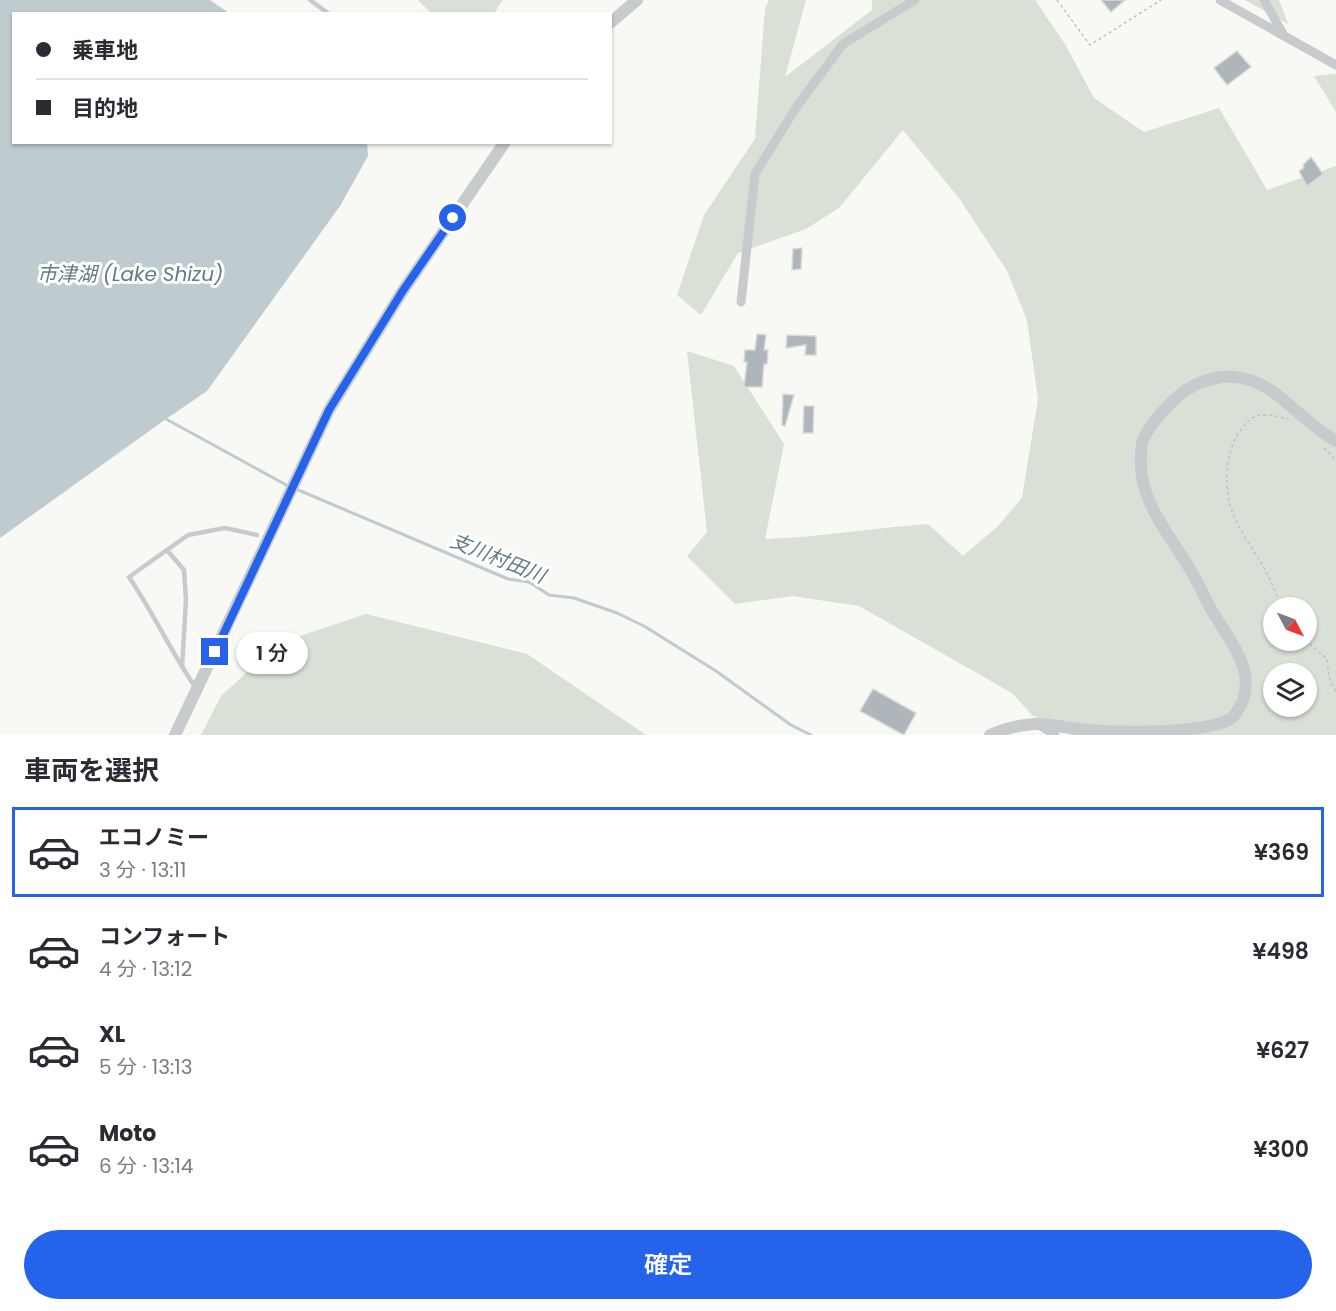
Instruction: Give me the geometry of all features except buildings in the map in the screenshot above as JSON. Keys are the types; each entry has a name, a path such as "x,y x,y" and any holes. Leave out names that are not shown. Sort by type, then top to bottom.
{"street":[{"path":"612,21 638,0"},
{"path":"741,302 755,174 797,106 843,44 915,0"},
{"path":"1220,0 1336,65"},
{"path":"1264,0 1286,39"},
{"path":"175,735 329,410 402,292 504,144"},
{"path":"990,735 1000,730 1036,723 1087,730 1195,733 1216,729 1231,720 1241,706 1245,690 1245,674 1239,653 1155,514 1140,477 1142,441 1158,416 1180,392 1198,382 1218,377 1235,377 1251,381 1270,390 1336,441"},
{"path":"1036,723 1055,735"}],"lane":[{"path":"310,0 326,12"},
{"path":"198,690 182,667 151,609 129,578 188,535 225,528 257,535"},
{"path":"167,550 184,570 186,600 182,667"}],"path":[{"path":"1058,0 1090,45 1161,0"},
{"path":"1278,597 1271,581 1233,514 1227,487 1228,460 1235,439 1245,422 1254,416 1269,414 1291,420"},
{"path":"1322,446 1336,460"},
{"path":"1317,650 1327,659 1329,677 1336,692"}],"shaded area":[{"path":"418,0 503,0 495,12 430,12"},
{"path":"769,0 806,0 785,77 872,10 872,0 1035,0 1065,44 1094,98 1144,132 1219,108 1267,190 1336,166 1336,735 1072,735 1032,715 1012,693 859,606 793,596 735,604 687,556 707,532 687,351 734,366 784,444 765,539 928,524 963,556 998,526 1022,498 1038,399 1027,320 1007,271 959,198 903,130 839,208 806,229 738,253 701,315 677,295 704,215 755,139 765,9"},
{"path":"1245,0 1279,0 1288,24"},
{"path":"1336,74 1336,112 1314,76"},
{"path":"366,614 527,654 646,735 201,735 221,696 279,643"}],"water":[{"name":"市津湖 (Lake Shizu)","path":"0,0 210,0 228,12 12,12 12,144 367,144 368,156 340,206 207,391 0,538"}],"waterway":[{"name":"支川村田川","path":"166,419 290,487"},
{"name":"支川村田川","path":"296,489 508,579 529,582 549,595 574,598 617,613 644,626 716,671 791,725 811,735"}],"route":[{"path":"215,652 329,410 402,292 453,218"}]}
